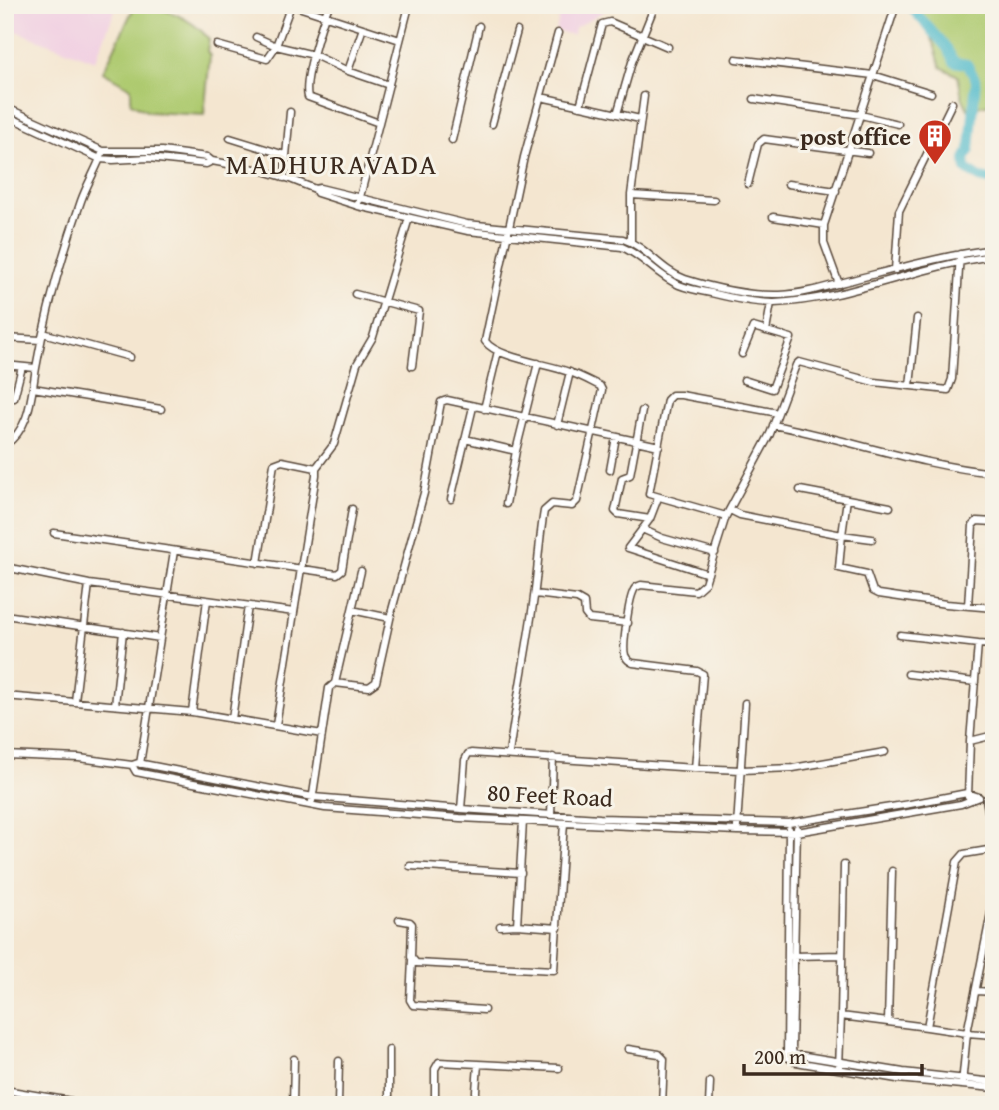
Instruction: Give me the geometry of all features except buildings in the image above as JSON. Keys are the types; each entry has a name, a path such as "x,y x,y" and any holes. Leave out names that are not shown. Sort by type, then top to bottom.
{"street":[{"path":"217,45 267,59 276,46 291,5 400,40"},
{"path":"329,5 314,55 307,95 310,99 379,123"},
{"path":"403,5 421,5"},
{"path":"617,114 632,62 655,5"},
{"path":"839,284 824,243 824,225 896,5"},
{"path":"358,203 409,6"},
{"path":"580,106 602,24 610,22 668,47"},
{"path":"452,141 479,26"},
{"path":"348,71 363,28"},
{"path":"492,124 517,31"},
{"path":"509,754 535,594 538,544 544,511 549,505 572,506 577,501 602,390 600,386 570,372 498,351 487,345 485,337 524,157 558,33"},
{"path":"256,37 276,46 314,55 348,71 389,85"},
{"path":"736,59 873,75 932,93"},
{"path":"631,242 631,195 644,96"},
{"path":"541,97 640,119"},
{"path":"754,99 861,115 898,124"},
{"path":"895,270 897,218 952,103"},
{"path":"5,107 102,155"},
{"path":"284,177 290,112"},
{"path":"5,115 102,155 162,151 207,157 212,161 284,177 315,189 317,193 483,234 508,231 612,237 631,242 675,275 716,287 757,294 780,295 959,258 994,256"},
{"path":"230,138 285,155"},
{"path":"748,184 758,145 764,139 868,153"},
{"path":"5,444 22,429 58,276 82,200 102,155"},
{"path":"788,184 837,188"},
{"path":"631,195 714,200"},
{"path":"358,203 508,231 622,247 638,255 660,275 682,286 732,298 771,303 823,296 994,249"},
{"path":"773,217 824,225"},
{"path":"276,726 316,468 334,444 357,364 370,344 410,218"},
{"path":"695,768 703,674 629,661 624,651 633,592 641,585 695,591 705,583 728,513 773,425 799,362 874,382 944,390 950,387 959,258"},
{"path":"355,294 419,311 412,366"},
{"path":"766,331 771,303"},
{"path":"910,386 917,317"},
{"path":"742,354 753,327 791,338 772,389 744,380"},
{"path":"5,338 42,337 130,358"},
{"path":"484,409 498,351"},
{"path":"506,504 523,418 538,363"},
{"path":"5,365 36,368"},
{"path":"14,398 22,367"},
{"path":"557,425 570,372"},
{"path":"33,388 161,409"},
{"path":"778,413 672,395 667,400 649,494 728,513 872,539"},
{"path":"335,683 369,687 375,685 412,530 424,493 443,400 659,446"},
{"path":"452,499 473,407"},
{"path":"642,411 631,475 622,478 615,511 618,514 650,519"},
{"path":"773,425 814,433 915,461 953,469 994,473"},
{"path":"610,470 616,437"},
{"path":"465,439 516,451"},
{"path":"258,563 274,464 282,461 316,468"},
{"path":"800,490 890,507"},
{"path":"658,498 650,519 629,544 629,550 708,574"},
{"path":"847,499 838,568 867,574 873,591 878,594 994,608"},
{"path":"54,533 337,574 341,572 352,509"},
{"path":"968,606 973,525 977,521 994,523"},
{"path":"642,529 662,538 715,553"},
{"path":"140,764 174,551"},
{"path":"5,567 89,584 294,612"},
{"path":"312,806 329,688 335,683 361,571"},
{"path":"75,701 89,584"},
{"path":"535,594 577,599 583,603 589,619 628,623"},
{"path":"192,712 207,600"},
{"path":"232,719 248,606"},
{"path":"352,610 390,618"},
{"path":"12,616 160,638"},
{"path":"115,705 123,632"},
{"path":"900,635 994,645"},
{"path":"968,801 978,644"},
{"path":"908,674 975,682"},
{"path":"5,696 192,712 322,734"},
{"path":"737,827 745,703"},
{"path":"970,741 994,735"},
{"path":"461,809 466,756 471,753 741,770 793,768 885,752"},
{"path":"5,755 79,758 132,765 136,772 312,806 564,823 737,827 793,832 986,798"},
{"path":"551,815 553,757"},
{"name":"80 Feet Road","path":"132,765 140,764 313,797 737,827 793,823 967,793"},
{"path":"967,793 986,798"},
{"path":"927,1027 957,862 964,855 994,846 986,798"},
{"path":"517,925 523,821"},
{"path":"412,960 420,964 554,970 564,823"},
{"path":"793,823 787,1057 792,1061 994,1088"},
{"path":"410,866 521,873"},
{"path":"839,1066 844,866"},
{"path":"888,1022 892,871"},
{"path":"962,1083 967,1033 994,898"},
{"path":"399,920 412,924 410,1000 413,1005 484,1010"},
{"path":"500,926 558,928"},
{"path":"791,956 842,955"},
{"path":"976,990 994,992"},
{"path":"841,1016 994,1035"},
{"path":"628,1049 659,1054 664,1059 662,1105"},
{"path":"389,1051 389,1105"},
{"path":"293,1105 294,1059"},
{"path":"338,1105 339,1061"},
{"path":"435,1105 437,1063 559,1068"},
{"path":"475,1105 478,1064"},
{"path":"709,1105 710,1082"},
{"path":"962,1083 994,1082"},
{"path":"5,1090 71,1103 114,1105"},
{"path":"550,1105 553,1102 598,1105"}],"shaded area":[{"path":"5,5 117,5 95,61 5,27"},
{"path":"562,5 606,5 606,10 576,27 572,35 556,31"}],"green space":[{"path":"135,5 155,7 175,14 194,25 209,39 207,51 210,56 204,115 148,112 131,103 131,88 103,72"},
{"path":"906,5 994,5 994,103 968,109 962,97 958,76 941,67 931,35"}],"waterway":[{"path":"909,5 947,48 954,62 967,64 976,80 970,149 965,159 966,169 980,178 994,181"}],"place":[{"name":"post office","path":"935,166"}],"district":[{"name":"MADHURAVADA","path":"332,163"}]}
